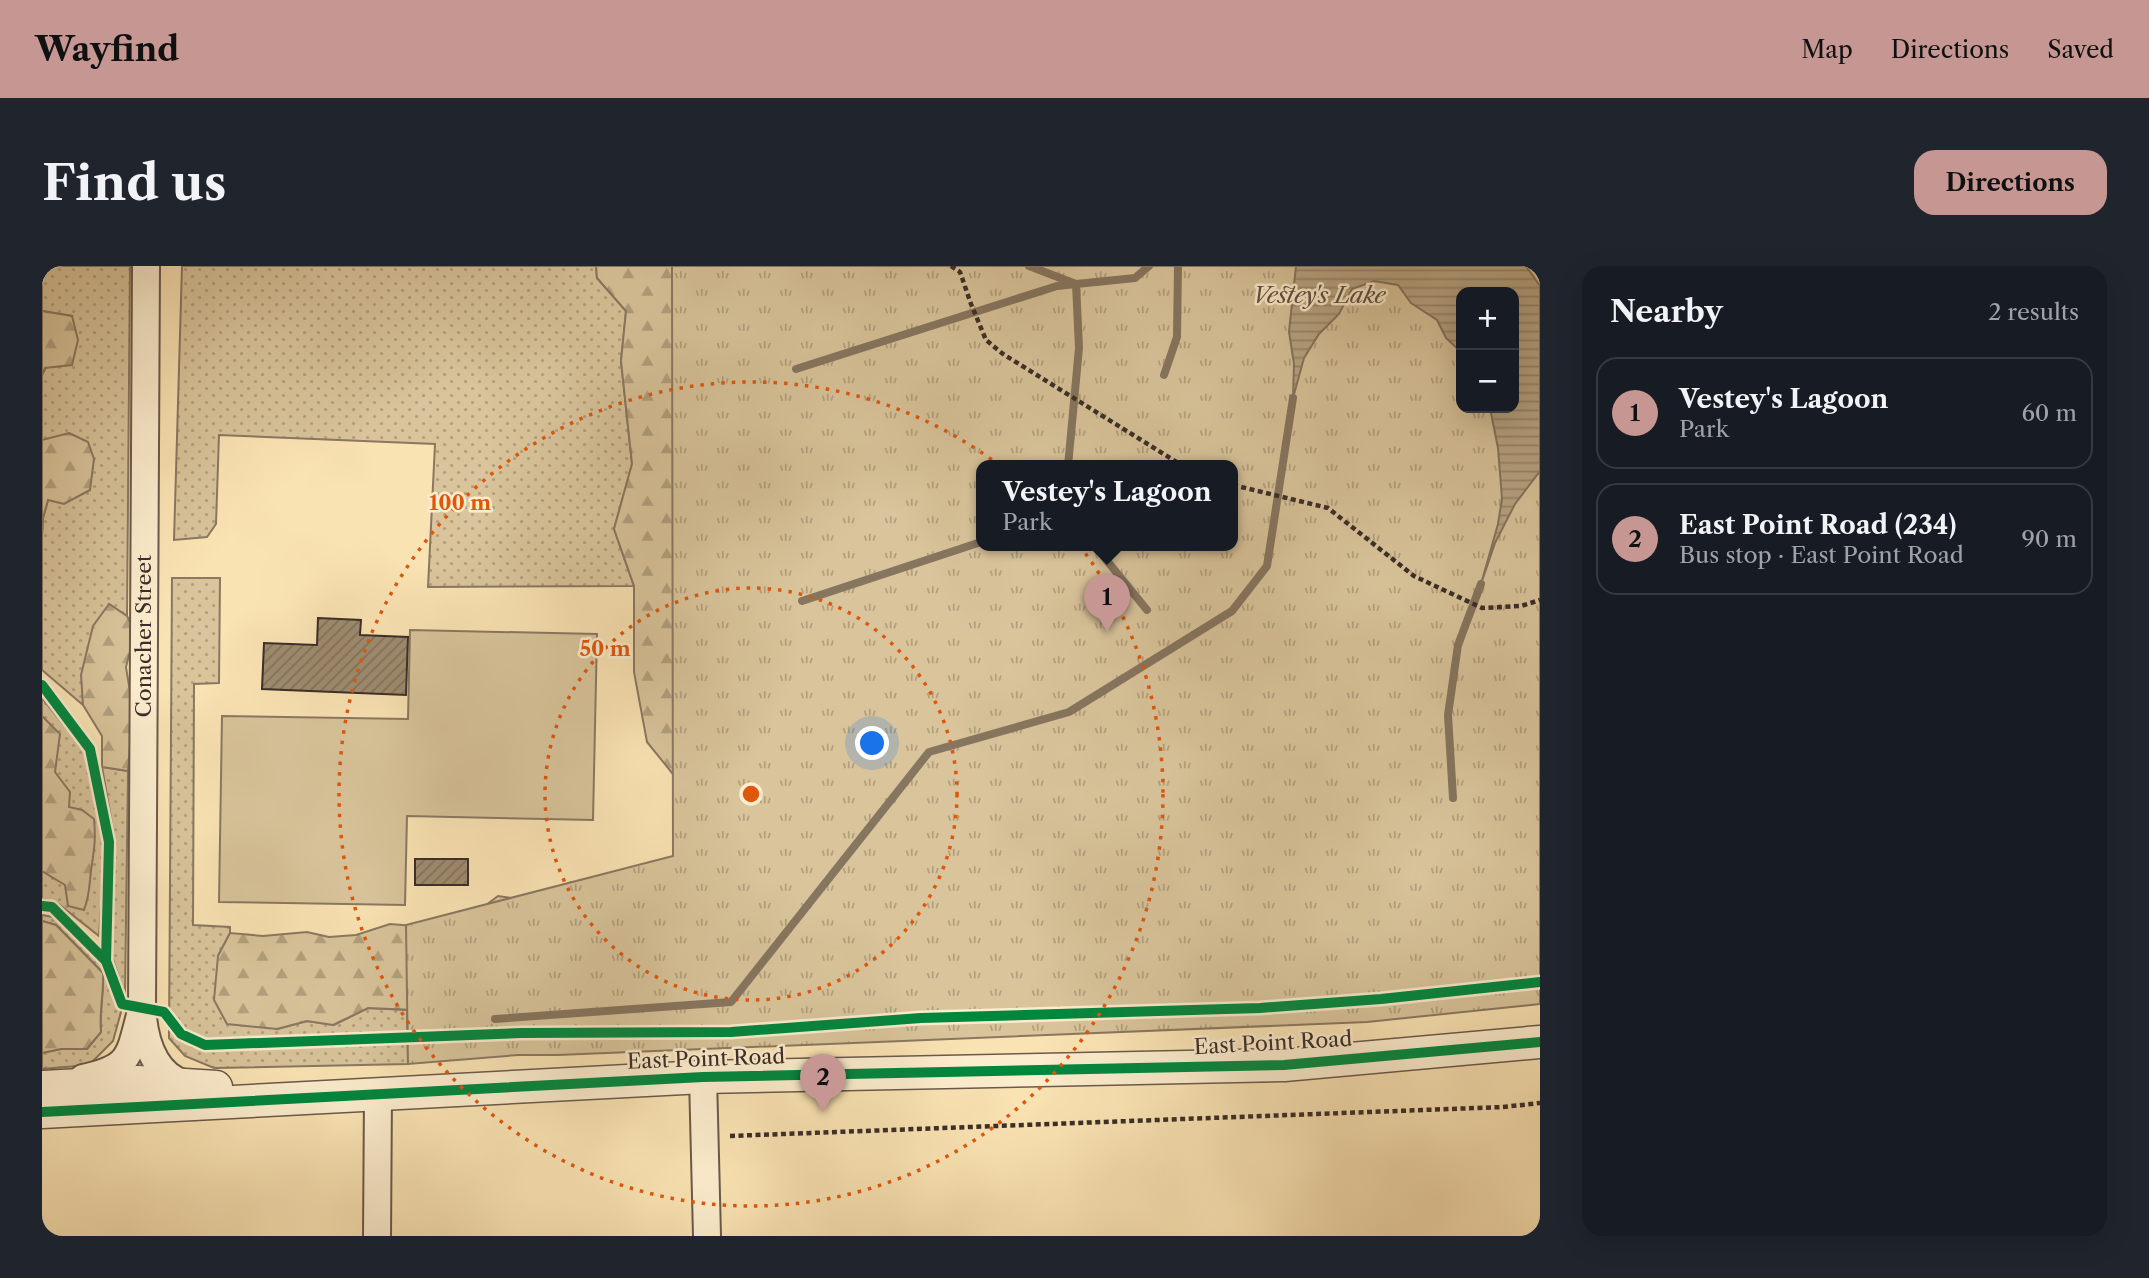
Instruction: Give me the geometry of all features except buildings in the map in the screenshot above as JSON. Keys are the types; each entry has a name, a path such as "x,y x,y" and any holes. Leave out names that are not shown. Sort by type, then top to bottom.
{"street":[{"name":"Conacher Street","path":"146,266 142,1007 147,1038 155,1060 165,1075 185,1084"},
{"name":"Conacher Street","path":"42,1087 107,1073 117,1068 133,1045 142,1007"},
{"name":"East Point Road","path":"42,1112 703,1076 1284,1065 1540,1042"},
{"path":"703,1076 707,1236"},
{"name":"East Point Road","path":"42,1087 138,1082 185,1084 286,1098"},
{"path":"377,1236 378,1094"}],"path":[{"path":"951,266 960,272 986,340 1003,354 1173,460"},
{"path":"1238,486 1328,508 1414,576 1482,608 1521,606 1540,600"},
{"path":"704,1136 1503,1107 1540,1103"}],"green space":[{"path":"42,266 130,266 127,616 109,604 82,675 83,705 42,670 42,535 48,500 45,440 42,440 42,375 72,316 42,311"},
{"path":"182,266 596,266 597,278 626,311 621,361 632,464 614,529 634,586 428,587 435,444 219,435 216,524 207,537 174,540"},
{"path":"596,266 920,266 979,460 976,460 976,551 984,551 1037,626 438,1011 368,1008 333,1025 307,1021 277,1029 227,1024 214,1000 218,956 230,933 263,936 307,932 329,937 356,935 390,924 415,926 474,914 498,896 531,901 571,882 621,890 673,856 681,784 647,742 634,672 634,586 614,529 632,464 621,361 626,311 597,278"},
{"path":"672,266 1540,266 1540,1004 1367,1022 518,1055 408,1064 406,925 673,856"},
{"path":"42,311 72,316 78,340 72,365 45,368 42,375"},
{"path":"69,433 88,442 94,459 90,490 64,504 48,500 42,535 42,440"},
{"path":"172,578 220,578 219,683 194,684 193,925 230,927 230,933 218,956 277,1029 307,1021 334,1025 368,1008 407,1010 408,1064 214,1068 185,1056 169,1038"},
{"path":"109,604 127,616 135,632 126,667 133,711 128,771 102,767 102,736 83,705 81,675 93,626"},
{"path":"410,630 597,634 593,820 407,816 405,905 219,902 222,716 408,719"},
{"path":"42,698 85,751 105,845 99,936 56,902 42,900"},
{"path":"42,716 60,734 55,772 70,792 69,807 82,810 94,819 94,851 84,910 68,906 65,885 42,871"},
{"path":"102,767 128,771 125,994 112,957 115,841"},
{"path":"42,915 53,917 102,963 121,1012 113,1041 89,1065 42,1069 42,1053 61,1049 87,1049 101,1032 103,973 56,925 42,921"},
{"path":"42,921 56,925 103,973 101,1032 87,1049 61,1049 42,1053"}],"water":[{"name":"Vestey's Lake","path":"1296,266 1526,266 1540,286 1540,471 1515,504 1495,543 1481,584 1498,524 1502,499 1498,448 1491,413 1519,413 1519,287 1456,287 1456,347 1446,338 1437,320 1411,303 1398,285 1374,281 1352,289 1339,314 1319,334 1304,358 1293,398 1294,364 1289,332"}],"waterway":[{"path":"1029,266 1076,284 1079,348 1069,460"},
{"path":"796,369 1057,286 1135,278 1149,266"},
{"path":"1164,375 1177,337 1178,266"},
{"path":"495,1019 731,1002 929,752 1069,712 1232,611 1267,566 1293,398"},
{"path":"802,601 976,544"},
{"path":"1099,551 1147,610"},
{"path":"1453,798 1448,715 1458,645 1481,584"}],"cycle path":[{"path":"42,685 90,749 109,842 106,961"},
{"path":"42,906 52,907 106,961 122,1004 164,1012 181,1034 205,1045 521,1033 731,1032 921,1018 1260,1008 1381,999 1540,982"},
{"path":"42,1112 703,1077 1284,1065 1540,1042"}],"place":[{"name":"Vestey's Lagoon","path":"1107,632"},
{"name":"East Point Road (234)","path":"823,1112"}]}
